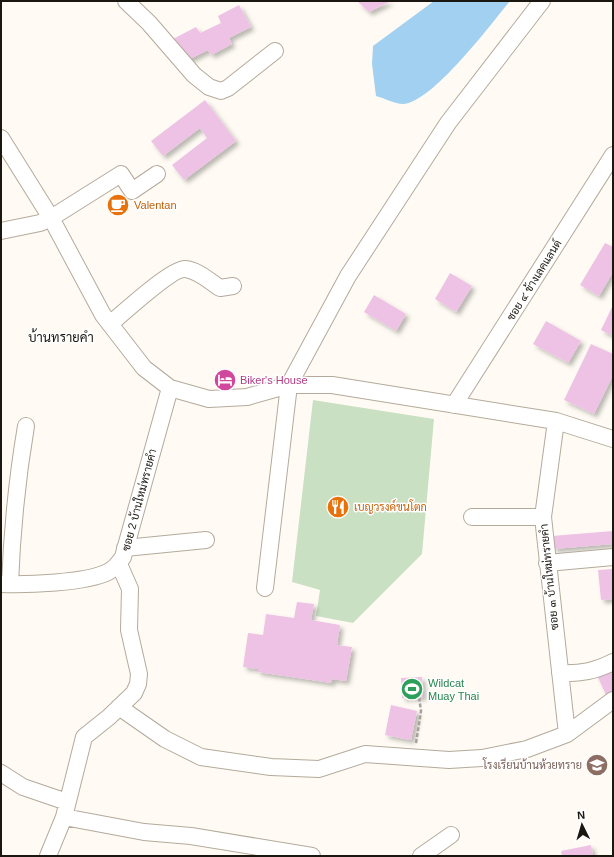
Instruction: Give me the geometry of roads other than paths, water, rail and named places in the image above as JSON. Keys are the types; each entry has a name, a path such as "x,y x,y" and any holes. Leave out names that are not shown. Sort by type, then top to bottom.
{"street":[{"path":"126,1 149,23 194,75 209,87 221,91 228,88 276,51"},
{"path":"265,588 289,385 348,276 448,123 542,1"},
{"path":"1,138 51,218 110,324 144,368 170,388 209,399 246,397 289,385 332,385 556,422 613,438"},
{"name":"ซอย ๔ ข้างเลคแลนด์","path":"454,405 613,155"},
{"path":"1,232 40,223 51,218 120,174 132,191 157,174"},
{"path":"110,324 171,274 184,268 200,274 220,288 233,286"},
{"name":"ซอย 2 บ้านใหม่ทรายคำ","path":"6,584 26,585 86,579 108,572 119,564 126,548 170,388"},
{"name":"ซอย ๓ บ้านใหม่ทรายคำ","path":"556,422 543,517 547,563 568,734"},
{"path":"6,584 18,473 26,426"},
{"path":"472,517 543,517"},
{"path":"126,548 206,540"},
{"path":"547,563 613,557"},
{"path":"48,856 66,810 84,737 134,693 138,684 139,674 129,630 130,589 119,564"},
{"path":"560,673 587,673 613,662"},
{"path":"119,707 165,739 201,757 271,767 319,769 365,754 449,760 482,758 527,749 568,734 613,700"},
{"path":"1,773 23,787 66,810 144,832 191,836 312,856"},
{"path":"421,856 451,835"}],"water":[{"path":"434,1 510,1 460,61 429,91 415,100 403,104 376,96 372,64 373,46"}],"place":[{"name":"Valentan","path":"118,205"},
{"name":"Biker's House","path":"225,380"},
{"name":"เบญวรงค์ขนโตก","path":"338,507"},
{"name":"Wildcat Muay Thai","path":"412,689"},
{"name":"โรงเรียนบ้านห้วยทราย","path":"597,765"}],"district":[{"name":"บ้านทรายคำ","path":"61,337"}]}
